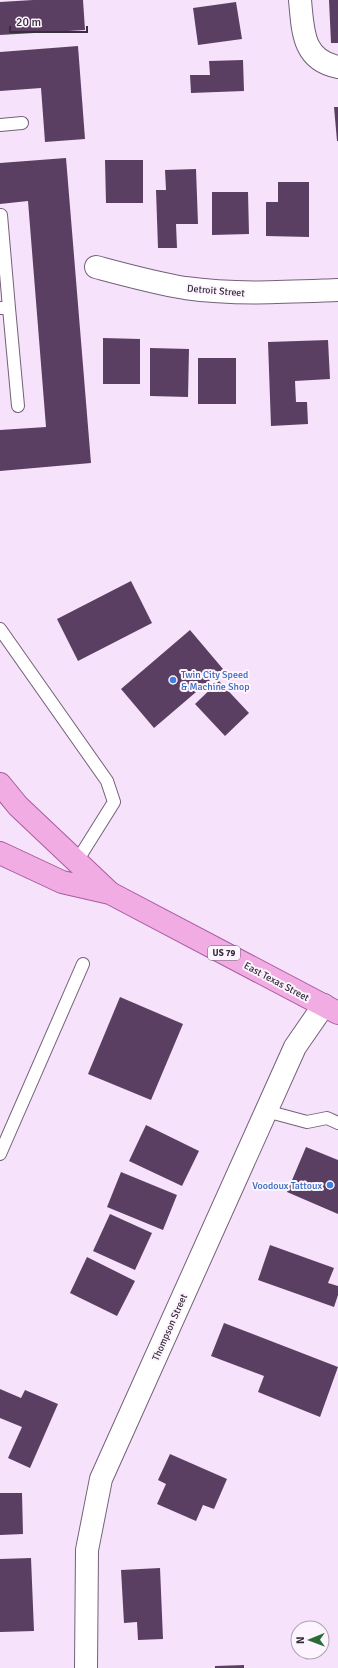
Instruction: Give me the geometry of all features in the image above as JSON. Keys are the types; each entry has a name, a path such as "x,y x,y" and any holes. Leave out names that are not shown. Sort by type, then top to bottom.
{"main road":[{"name":"East Texas Street","path":"0,784 18,806 110,893"},
{"name":"East Texas Street","path":"0,853 62,882 110,893 331,1009"}],"street":[{"path":"300,0 304,34 309,49 317,58 330,66 338,67"},
{"name":"Detroit Street","path":"96,267 150,281 186,288 258,293 338,290"},
{"name":"Thompson Street","path":"86,1668 87,1550 101,1479 295,1047 331,1009"}],"lane":[{"path":"0,125 22,123"},
{"path":"1,214 4,308 18,406"},
{"path":"0,629 107,781 114,802 77,861"},
{"path":"0,1154 83,964"},
{"path":"266,1111 307,1122 327,1118 338,1123"}],"building":[{"path":"33,0 83,0 85,30 0,35 0,2"},
{"path":"329,0 338,0 338,43 331,43"},
{"path":"236,2 242,39 198,45 193,8"},
{"path":"78,46 85,139 45,142 41,88 0,91 0,52"},
{"path":"243,60 244,91 191,93 190,75 210,75 209,61"},
{"path":"334,107 338,107 338,141 337,141"},
{"path":"66,158 91,463 0,471 0,430 46,427 28,201 0,204 0,163"},
{"path":"105,160 143,160 143,203 106,203"},
{"path":"196,169 198,224 176,224 177,248 158,248 156,190 166,190 165,170"},
{"path":"278,182 309,182 309,237 266,236 266,202 278,202"},
{"path":"212,192 248,192 249,234 212,235"},
{"path":"103,338 140,339 140,384 103,384"},
{"path":"328,340 330,379 295,381 296,402 307,402 308,424 271,426 268,342"},
{"path":"150,348 189,349 188,397 150,396"},
{"path":"198,358 236,358 236,404 198,404"},
{"path":"131,581 152,623 78,661 57,619"},
{"path":"190,630 223,669 154,728 121,689"},
{"path":"219,681 249,713 225,736 195,704"},
{"path":"120,997 183,1024 151,1100 88,1074"},
{"path":"146,1125 199,1151 182,1186 129,1161"},
{"path":"306,1147 338,1160 338,1214 287,1192"},
{"path":"121,1172 177,1195 163,1230 107,1207"},
{"path":"110,1214 152,1233 135,1270 93,1251"},
{"path":"270,1245 334,1268 328,1283 338,1286 338,1295 334,1307 258,1280"},
{"path":"87,1257 135,1281 117,1316 70,1293"},
{"path":"224,1323 338,1367 320,1417 258,1392 264,1376 211,1356"},
{"path":"0,1389 21,1398 25,1390 58,1404 30,1468 8,1458 22,1427 0,1418"},
{"path":"170,1454 227,1479 214,1509 203,1505 196,1521 157,1504 166,1484 158,1480"},
{"path":"0,1493 22,1493 23,1534 0,1535"},
{"path":"31,1558 34,1631 0,1632 0,1559"},
{"path":"160,1568 163,1639 138,1640 137,1622 124,1623 121,1570"},
{"path":"244,1665 244,1668 215,1668 215,1666"}],"place":[{"name":"Twin City Speed & Machine Shop","path":"173,680"},
{"name":"Voodoux Tattoux","path":"330,1185"}]}
